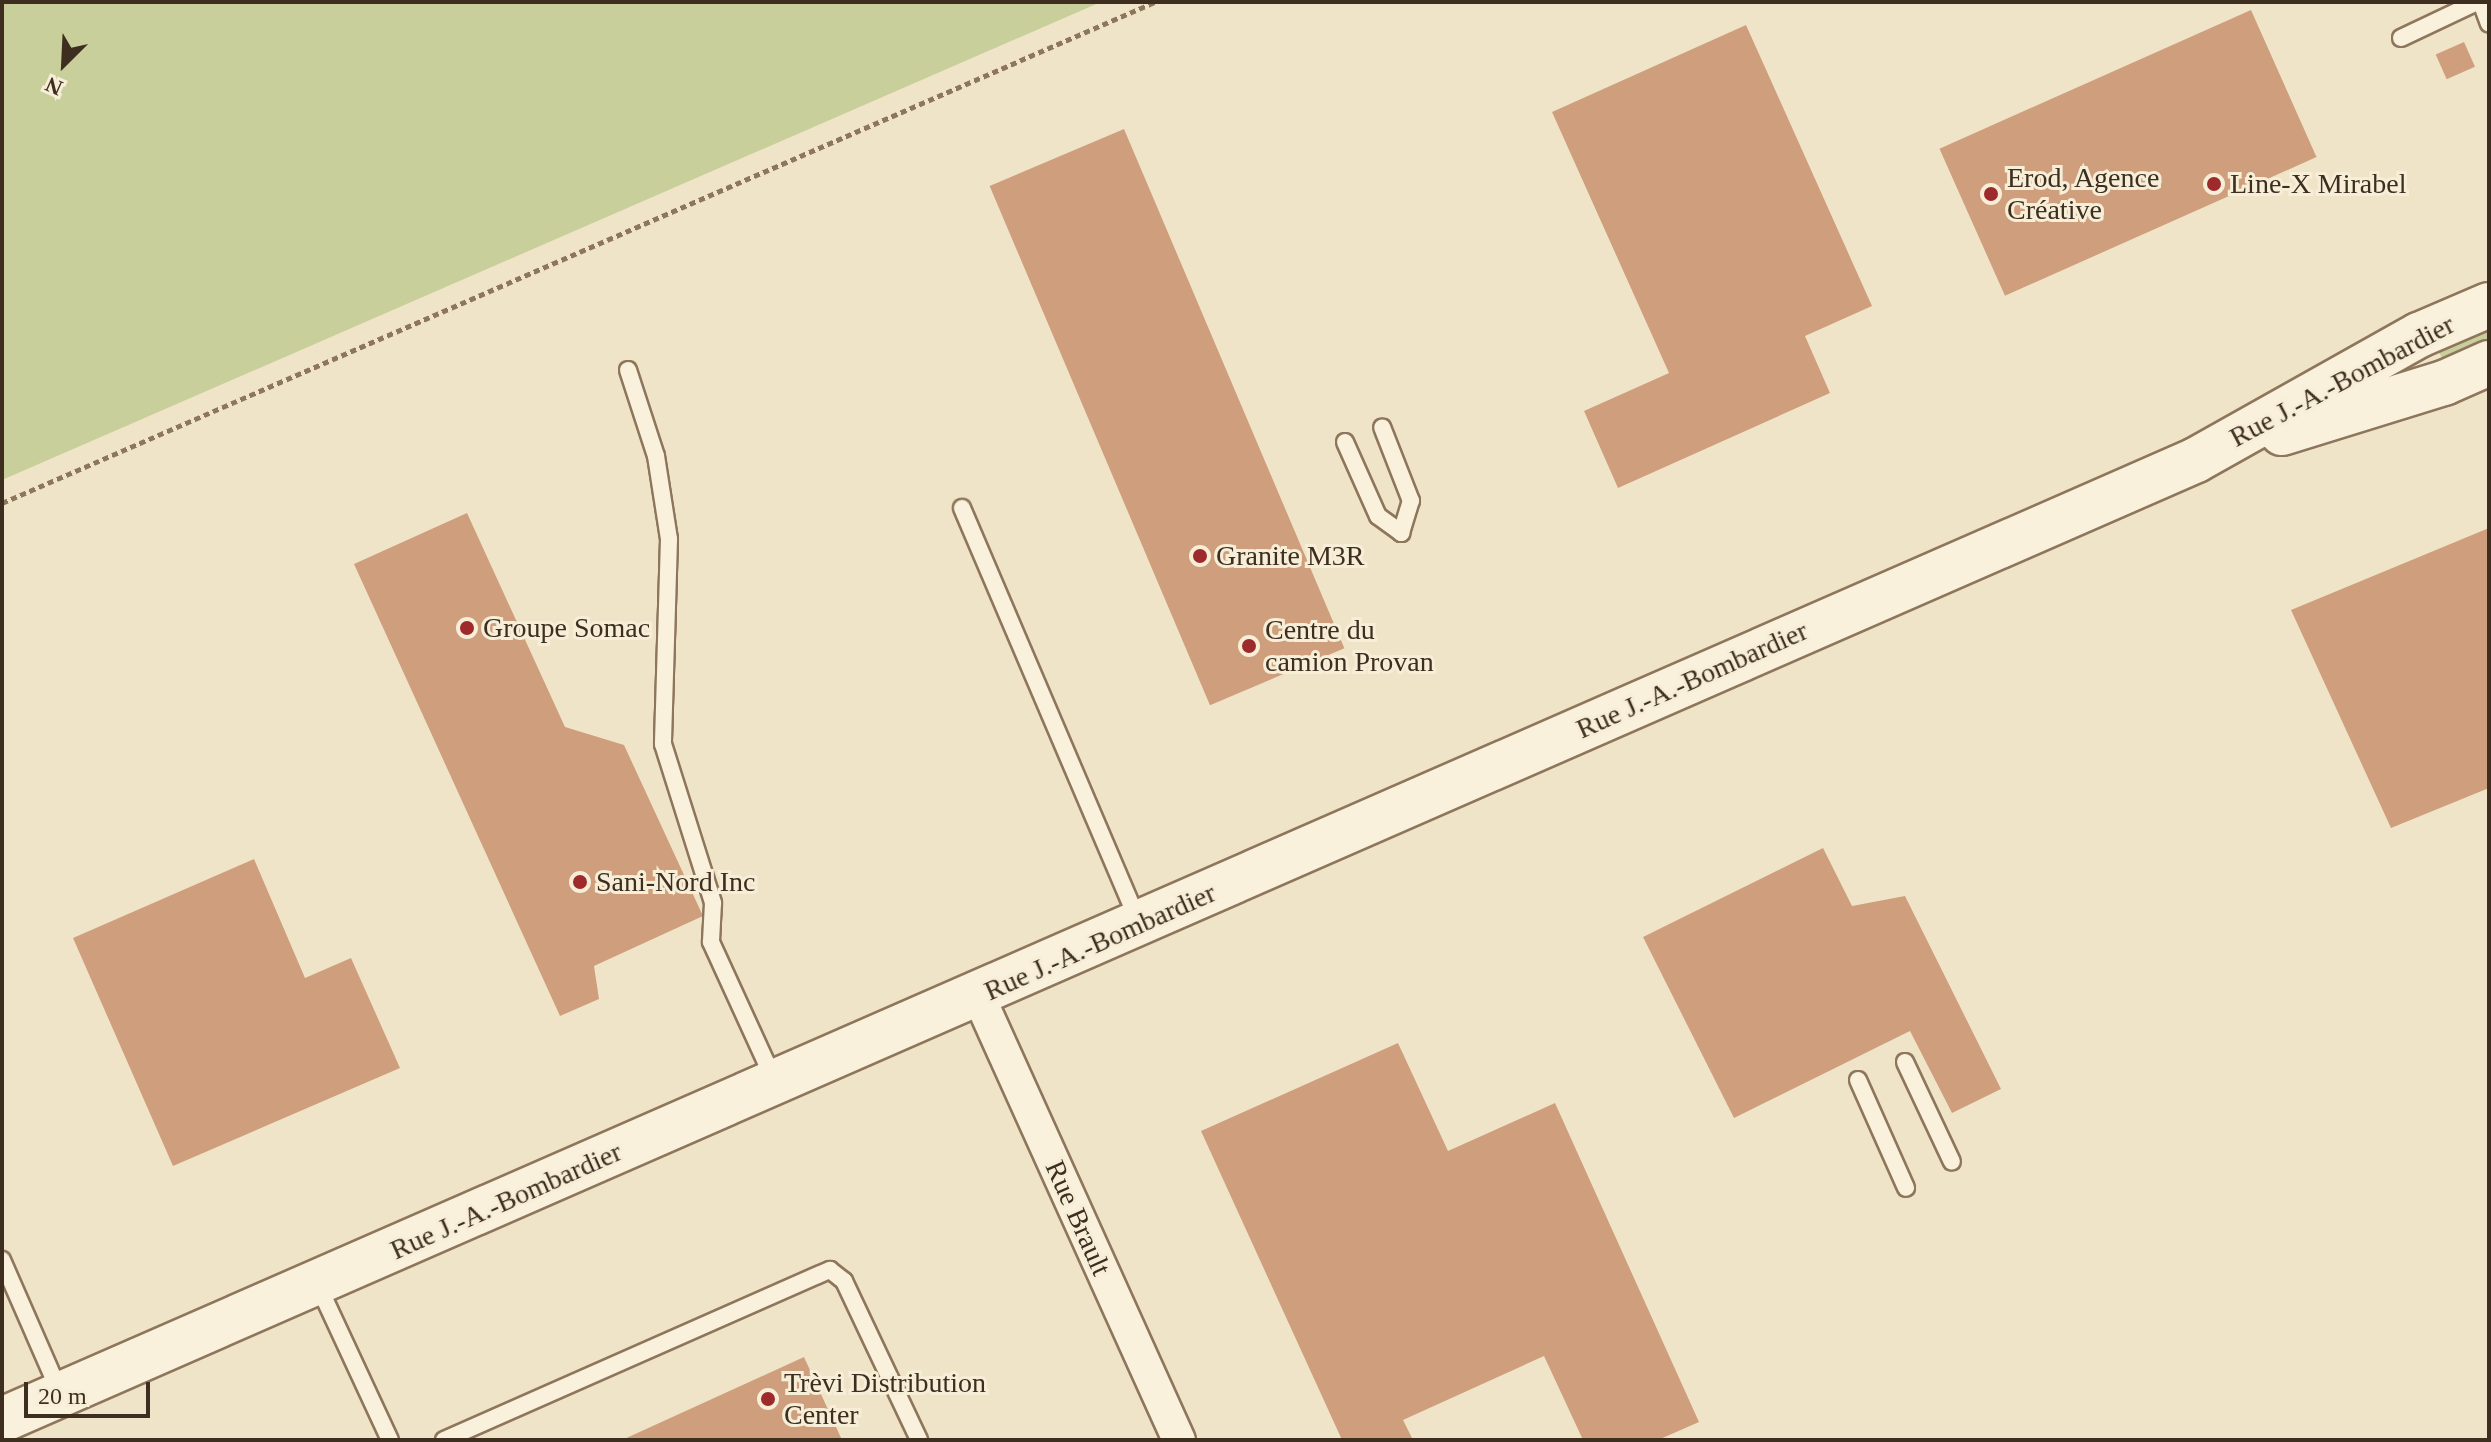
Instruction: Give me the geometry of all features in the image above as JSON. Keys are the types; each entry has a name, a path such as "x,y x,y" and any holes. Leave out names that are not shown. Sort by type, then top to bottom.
{"street":[{"name":"Rue J.-A.-Bombardier","path":"2,1420 2196,460 2419,335 2489,305"},
{"name":"Rue J.-A.-Bombardier","path":"2196,460 2444,383 2489,363"},
{"name":"Rue Brault","path":"978,995 1179,1440"}],"lane":[{"path":"2401,38 2479,2 2489,24"},
{"path":"628,370 656,456 669,539 663,744 713,903 711,942 775,1083"},
{"path":"1345,442 1378,516 1401,533 1411,501 1382,427"},
{"path":"962,508 1139,924"},
{"path":"1905,1062 1952,1162"},
{"path":"1858,1080 1906,1188"},
{"path":"2,1260 60,1395"},
{"path":"444,1440 830,1270 844,1281 919,1440"},
{"path":"317,1283 390,1440"}],"path":[{"path":"2,503 1155,2"}],"green space":[{"path":"2,2 1101,2 2,480"},
{"path":"2489,320 2489,341 2446,366 2435,344"}],"building":[{"path":"2251,10 2316,157 2005,296 1939,149"},
{"path":"1746,25 1872,306 1805,336 1830,393 1618,488 1584,411 1669,373 1552,112"},
{"path":"2464,42 2475,67 2447,79 2436,55"},
{"path":"1124,129 1344,648 1210,705 990,186"},
{"path":"467,513 565,727 624,745 703,916 594,966 599,999 560,1016 354,564"},
{"path":"2489,528 2489,788 2391,828 2291,610"},
{"path":"1823,848 1852,906 1905,896 2001,1089 1952,1113 1910,1031 1734,1118 1643,937"},
{"path":"254,859 305,978 351,958 400,1068 173,1166 73,938"},
{"path":"1398,1043 1448,1151 1555,1103 1699,1422 1658,1440 1583,1440 1544,1356 1403,1420 1413,1440 1342,1440 1201,1131"},
{"name":"Trèvi Distribution Center","path":"804,1357 842,1440 622,1440"}],"place":[{"name":"Line-X Mirabel","path":"2214,184"},
{"name":"Erod, Agence Créative","path":"1991,194"},
{"name":"Granite M3R","path":"1200,556"},
{"name":"Groupe Somac","path":"467,628"},
{"name":"Centre du camion Provan","path":"1249,646"},
{"name":"Sani-Nord Inc","path":"580,882"},
{"name":"Trèvi Distribution Center","path":"768,1399"}]}
